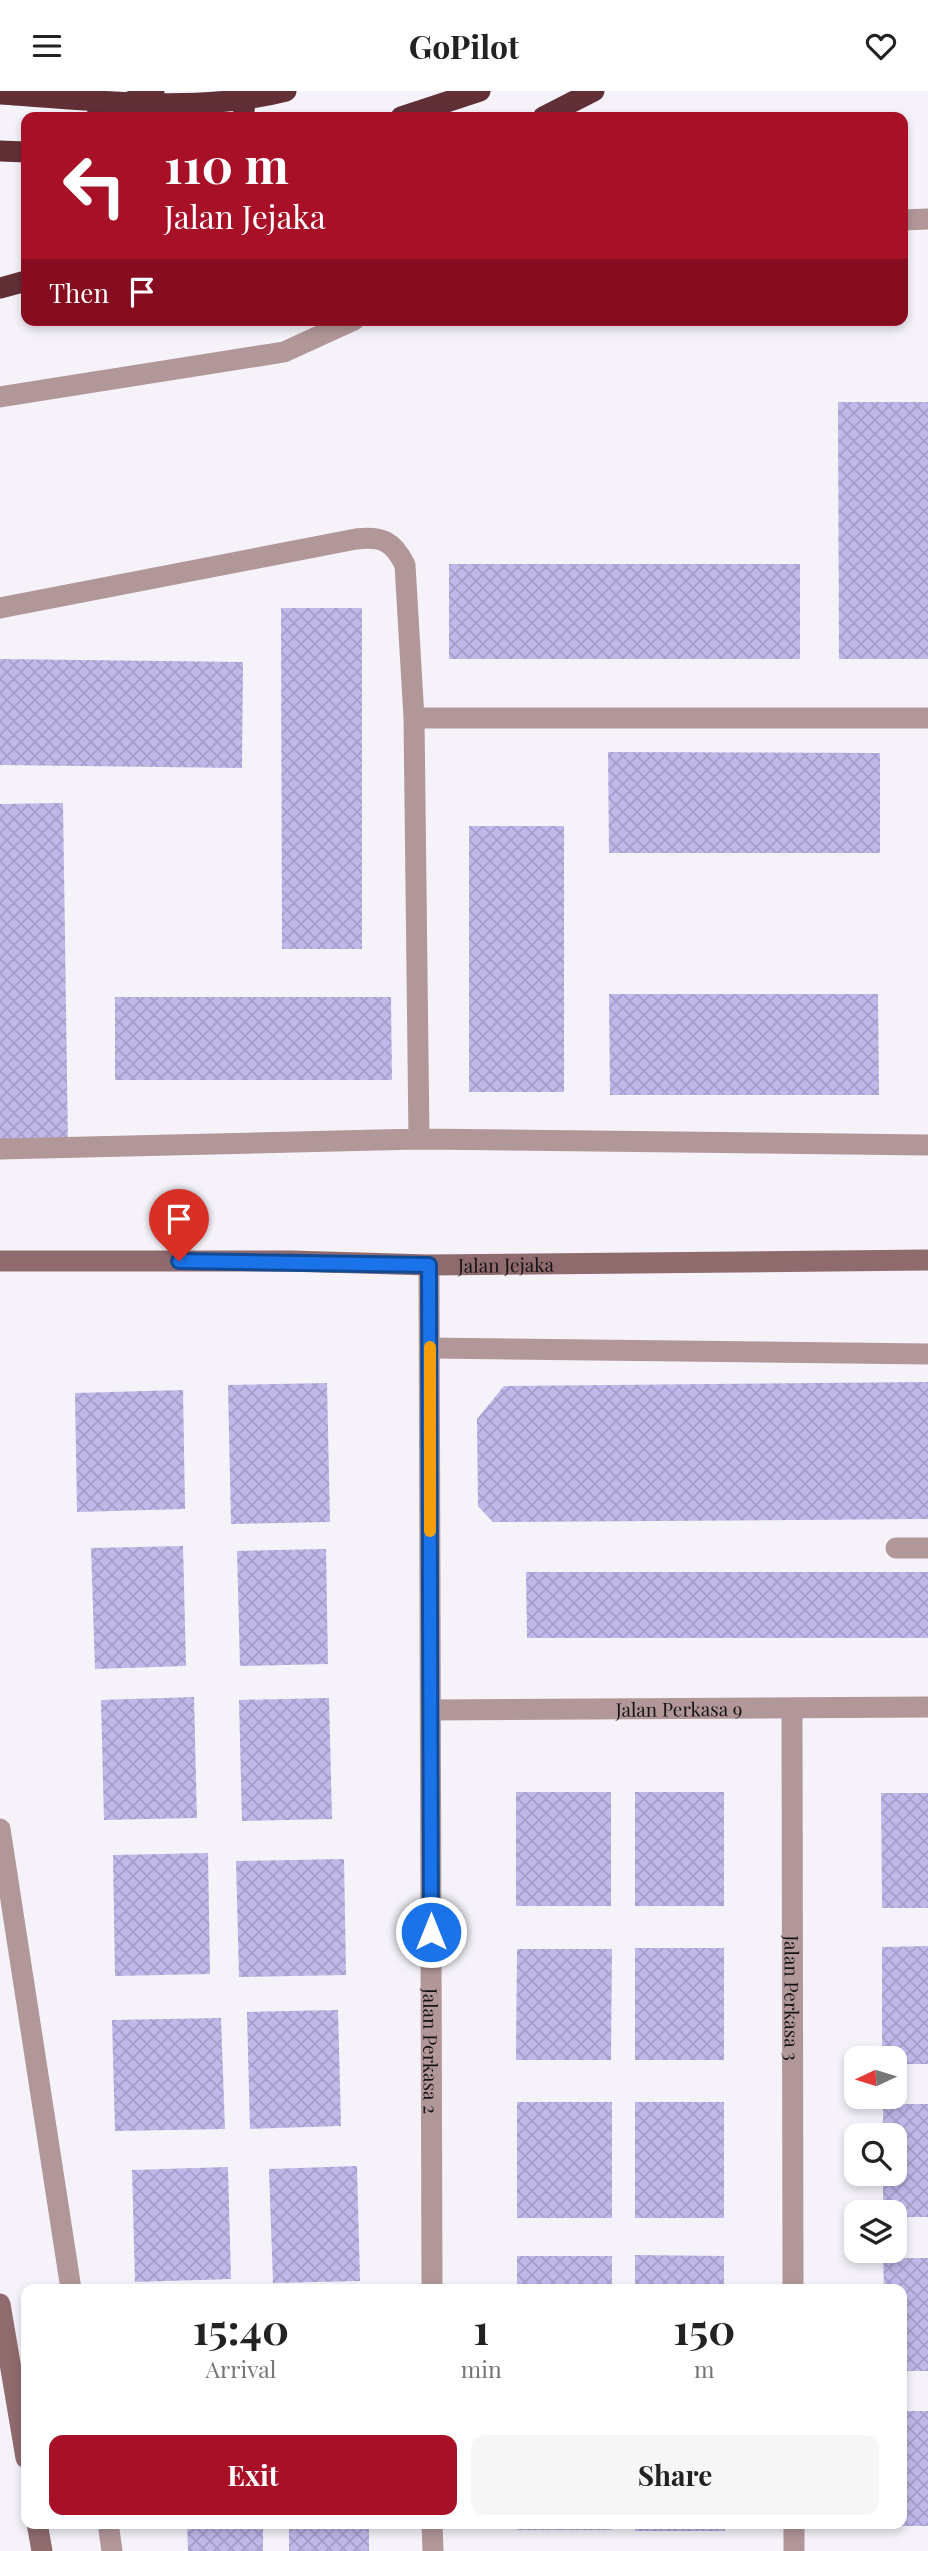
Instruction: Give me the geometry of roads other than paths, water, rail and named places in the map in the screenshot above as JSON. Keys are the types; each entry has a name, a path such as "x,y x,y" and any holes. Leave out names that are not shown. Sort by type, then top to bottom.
{"highway":[{"path":"107,112 154,91"},
{"path":"244,112 247,91"},
{"path":"0,93 124,102 251,100 286,91"},
{"path":"416,112 480,91"},
{"path":"553,112 594,91"},
{"path":"0,151 21,150"},
{"path":"0,160 21,152"},
{"path":"0,288 21,282"}],"street":[{"path":"908,220 928,219"},
{"path":"0,397 284,352 341,326"},
{"path":"0,608 379,536 396,547 405,565 414,718 419,1139"},
{"path":"414,718 928,718"},
{"path":"0,1149 419,1139 928,1145"},
{"name":"Jalan Jejaka","path":"0,1261 291,1261 429,1265 928,1260"},
{"name":"Jalan Perkasa 2","path":"429,1265 432,2284"},
{"path":"430,1348 928,1354"},
{"path":"896,1548 928,1548"},
{"name":"Jalan Perkasa 3","path":"792,1707 793,2284"},
{"name":"Jalan Perkasa 9","path":"431,1710 928,1707"},
{"path":"0,1829 70,2284"},
{"path":"0,2304 21,2428"},
{"path":"38,2529 42,2551"},
{"path":"109,2529 112,2551"},
{"path":"432,2529 433,2551"},
{"path":"794,2529 794,2551"}]}
